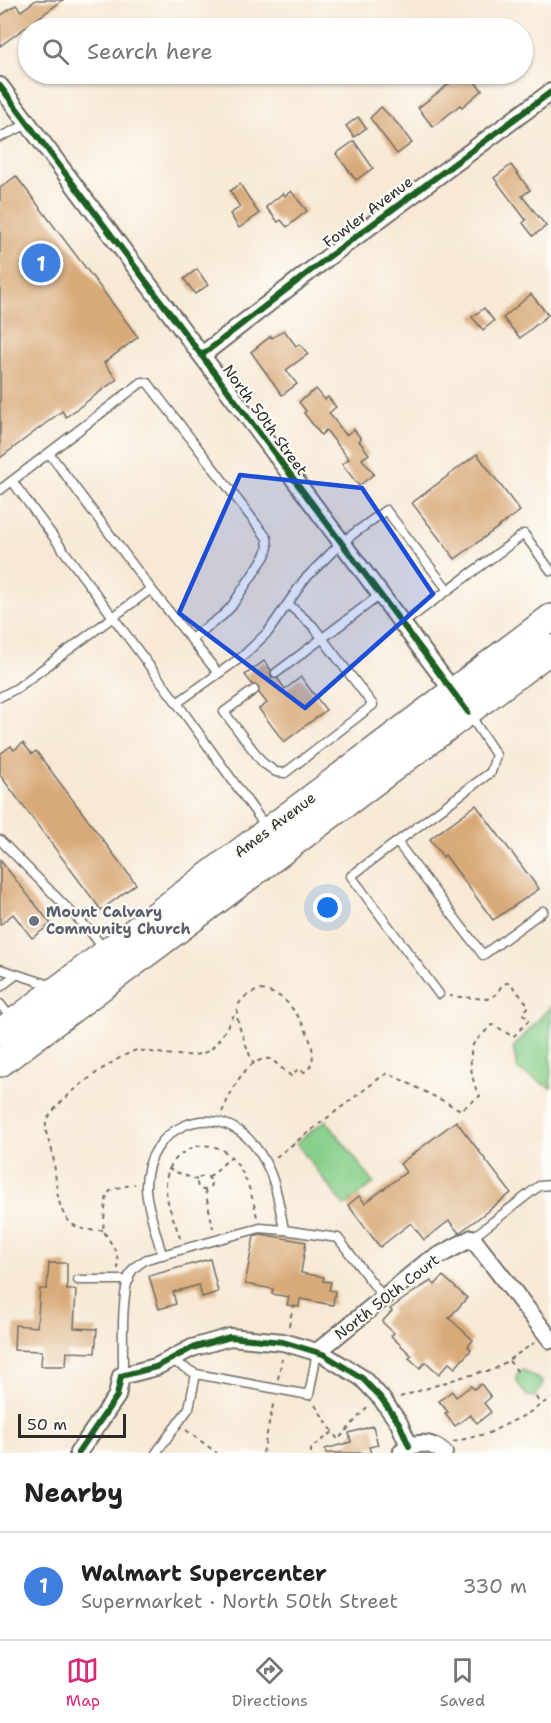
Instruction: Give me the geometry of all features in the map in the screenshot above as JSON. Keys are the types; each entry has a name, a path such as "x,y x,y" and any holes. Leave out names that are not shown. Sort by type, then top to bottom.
{"main road":[{"name":"Ames Avenue","path":"17,1021 275,840 460,702 551,618"},
{"name":"Ames Avenue","path":"460,702 551,649"},
{"name":"Ames Avenue","path":"0,1063 17,1021 106,952 275,840"}],"street":[{"name":"North 50th Street","path":"0,86 460,702"},
{"name":"Fowler Avenue","path":"202,355 327,258 551,92"},
{"name":"North 50th Court","path":"317,1352 427,1262 472,1238"},
{"path":"472,1238 549,1337"},
{"path":"78,1453 117,1396 121,1376 156,1367 192,1348 230,1337 283,1342 317,1352 362,1378 381,1398 399,1423 405,1450 419,1443 439,1450"}],"lane":[{"path":"0,137 28,124"},
{"path":"0,490 142,382 148,382 267,538 266,556 231,607 191,639"},
{"path":"49,453 151,589 218,673"},
{"path":"12,481 177,703 275,840"},
{"path":"177,703 243,656 268,633 304,580 341,543 386,510 448,590"},
{"path":"402,624 524,534 551,571"},
{"path":"0,697 17,688 151,589"},
{"path":"276,673 380,595"},
{"path":"254,690 224,712 263,763 276,772 285,773 373,705 313,626 289,605"},
{"path":"438,994 351,876 491,772 496,755 460,702"},
{"path":"0,840 90,931 106,952"},
{"path":"397,842 483,955 543,911"},
{"path":"0,969 44,984 53,993"},
{"path":"0,987 16,975"},
{"path":"162,1254 146,1189 148,1168 157,1146 167,1134 182,1124 204,1120 217,1123 242,1133 253,1144 274,1181 284,1230"},
{"path":"472,1238 539,1186 551,1185"},
{"path":"121,1376 124,1280 136,1265 162,1254 260,1228 338,1238 383,1297"},
{"path":"78,1280 124,1280"},
{"path":"170,1359 196,1374 309,1395 317,1352"},
{"path":"156,1453 189,1408 196,1374"}],"path":[{"path":"266,1164 388,1073 461,1110 480,1096 473,1086 471,1052 473,1045 492,1025 513,1038 529,1020 523,1014 529,1006 510,983 501,986 497,994 487,999 438,994"},
{"path":"104,1230 88,1232 78,1229 60,1207 53,1154 46,1130 47,1120 68,1096 104,1066 137,1050 189,1055 208,1052 218,1041 238,1005 248,994 260,990 281,997 288,1003 303,1028 314,1050 314,1056 306,1071 298,1069 291,1076 276,1062 267,1059 254,1064 243,1074 217,1123"},
{"path":"236,1012 254,1064"},
{"path":"183,1249 166,1185 168,1169 181,1153 189,1148 202,1145 215,1147 231,1157 253,1196 260,1228"},
{"path":"208,1178 231,1157"},
{"path":"168,1169 197,1180"},
{"path":"197,1180 202,1176 208,1178"},
{"path":"205,1190 210,1184 208,1178"},
{"path":"197,1180 198,1187 205,1190"},
{"path":"124,1280 117,1253 104,1230 108,1193 119,1187 146,1182"},
{"path":"205,1190 216,1240"},
{"path":"309,1395 338,1440 381,1398 482,1371 492,1371 549,1337"},
{"path":"509,1360 518,1372"},
{"path":"536,1397 541,1405"},
{"path":"439,1450 489,1433 551,1398"},
{"path":"177,1424 217,1453"},
{"path":"311,1453 311,1448 333,1432"}],"highlighted area":[{"path":"240,475 362,488 433,594 305,708 179,613"}],"green space":[{"path":"551,1006 551,1088 518,1070 513,1048"},
{"path":"326,1120 374,1183 344,1206 296,1143"},
{"path":"523,1370 543,1382 536,1397 527,1396 517,1382 517,1373"}],"building":[{"path":"36,0 63,0 38,18 18,18 18,33 0,46 0,16 16,5 21,11"},
{"path":"449,84 477,84 482,90 433,127 418,108"},
{"path":"381,107 412,143 397,154 370,118"},
{"path":"358,117 366,128 354,137 346,126"},
{"path":"354,141 373,168 356,180 336,154"},
{"path":"511,165 530,190 522,196 546,226 533,236 523,223 526,220 494,178"},
{"path":"16,176 138,337 104,363 117,379 66,417 62,411 0,458 0,188"},
{"path":"240,184 259,214 239,228 230,214 240,207 230,191"},
{"path":"291,191 307,211 287,227 281,220 278,222 266,207 283,193 285,196"},
{"path":"197,269 208,285 195,294 184,279"},
{"path":"531,294 548,315 520,338 503,318"},
{"path":"484,308 494,321 483,330 472,317"},
{"path":"284,330 296,346 300,344 308,354 286,370 297,384 282,395 251,352 271,336 272,338"},
{"path":"316,389 325,400 328,397 336,407 329,413 346,435 354,429 361,439 359,441 369,454 362,459 374,474 359,486 342,464 349,459 326,430 321,435 304,413 306,411 299,402"},
{"path":"477,454 520,511 455,559 412,503"},
{"path":"264,661 271,670 271,677 278,679 285,689 301,677 326,710 284,742 259,709 267,703 259,693 259,687 252,684 245,675"},
{"path":"23,743 32,754 36,751 136,884 101,910 0,775 0,754 11,746 14,750"},
{"path":"476,805 539,889 493,920 445,855 443,857 430,839"},
{"path":"0,860 51,924 32,938 13,914 0,925"},
{"path":"456,1121 511,1193 459,1233 449,1221 424,1240 411,1223 380,1247 348,1205 359,1196 365,1203 406,1172 400,1164"},
{"path":"261,1234 306,1242 301,1273 324,1277 323,1281 331,1282 329,1290 335,1291 333,1305 300,1299 299,1307 287,1305 289,1297 272,1294 273,1289 245,1284 254,1236"},
{"path":"210,1259 218,1292 202,1297 199,1285 173,1292 176,1304 159,1309 149,1276"},
{"path":"49,1263 67,1263 67,1290 76,1290 74,1328 97,1329 95,1353 67,1352 66,1366 41,1366 42,1351 14,1350 15,1325 37,1327 40,1289 47,1289"},
{"path":"443,1276 467,1298 449,1318 473,1340 468,1346 471,1350 455,1368 449,1363 439,1374 426,1362 420,1368 409,1358 412,1356 391,1336 394,1333 382,1322 392,1311 390,1309 431,1281 435,1285"},
{"path":"481,1384 491,1397 484,1403 491,1412 477,1423 470,1415 455,1426 445,1414 448,1412 439,1401 452,1391 456,1397 471,1386 474,1389"},
{"path":"373,1426 378,1445 369,1447 371,1453 326,1453 325,1449 351,1442 349,1433"}],"cycle path":[{"path":"0,86 468,712"},
{"path":"202,355 327,258 551,92"},
{"path":"78,1453 117,1396 121,1376 156,1367 192,1348 230,1337 283,1342 323,1354 362,1378 381,1398 399,1423 409,1446"}],"place":[{"name":"Walmart Supercenter","path":"41,263"},
{"name":"Mount Calvary Community Church","path":"34,921"}]}
